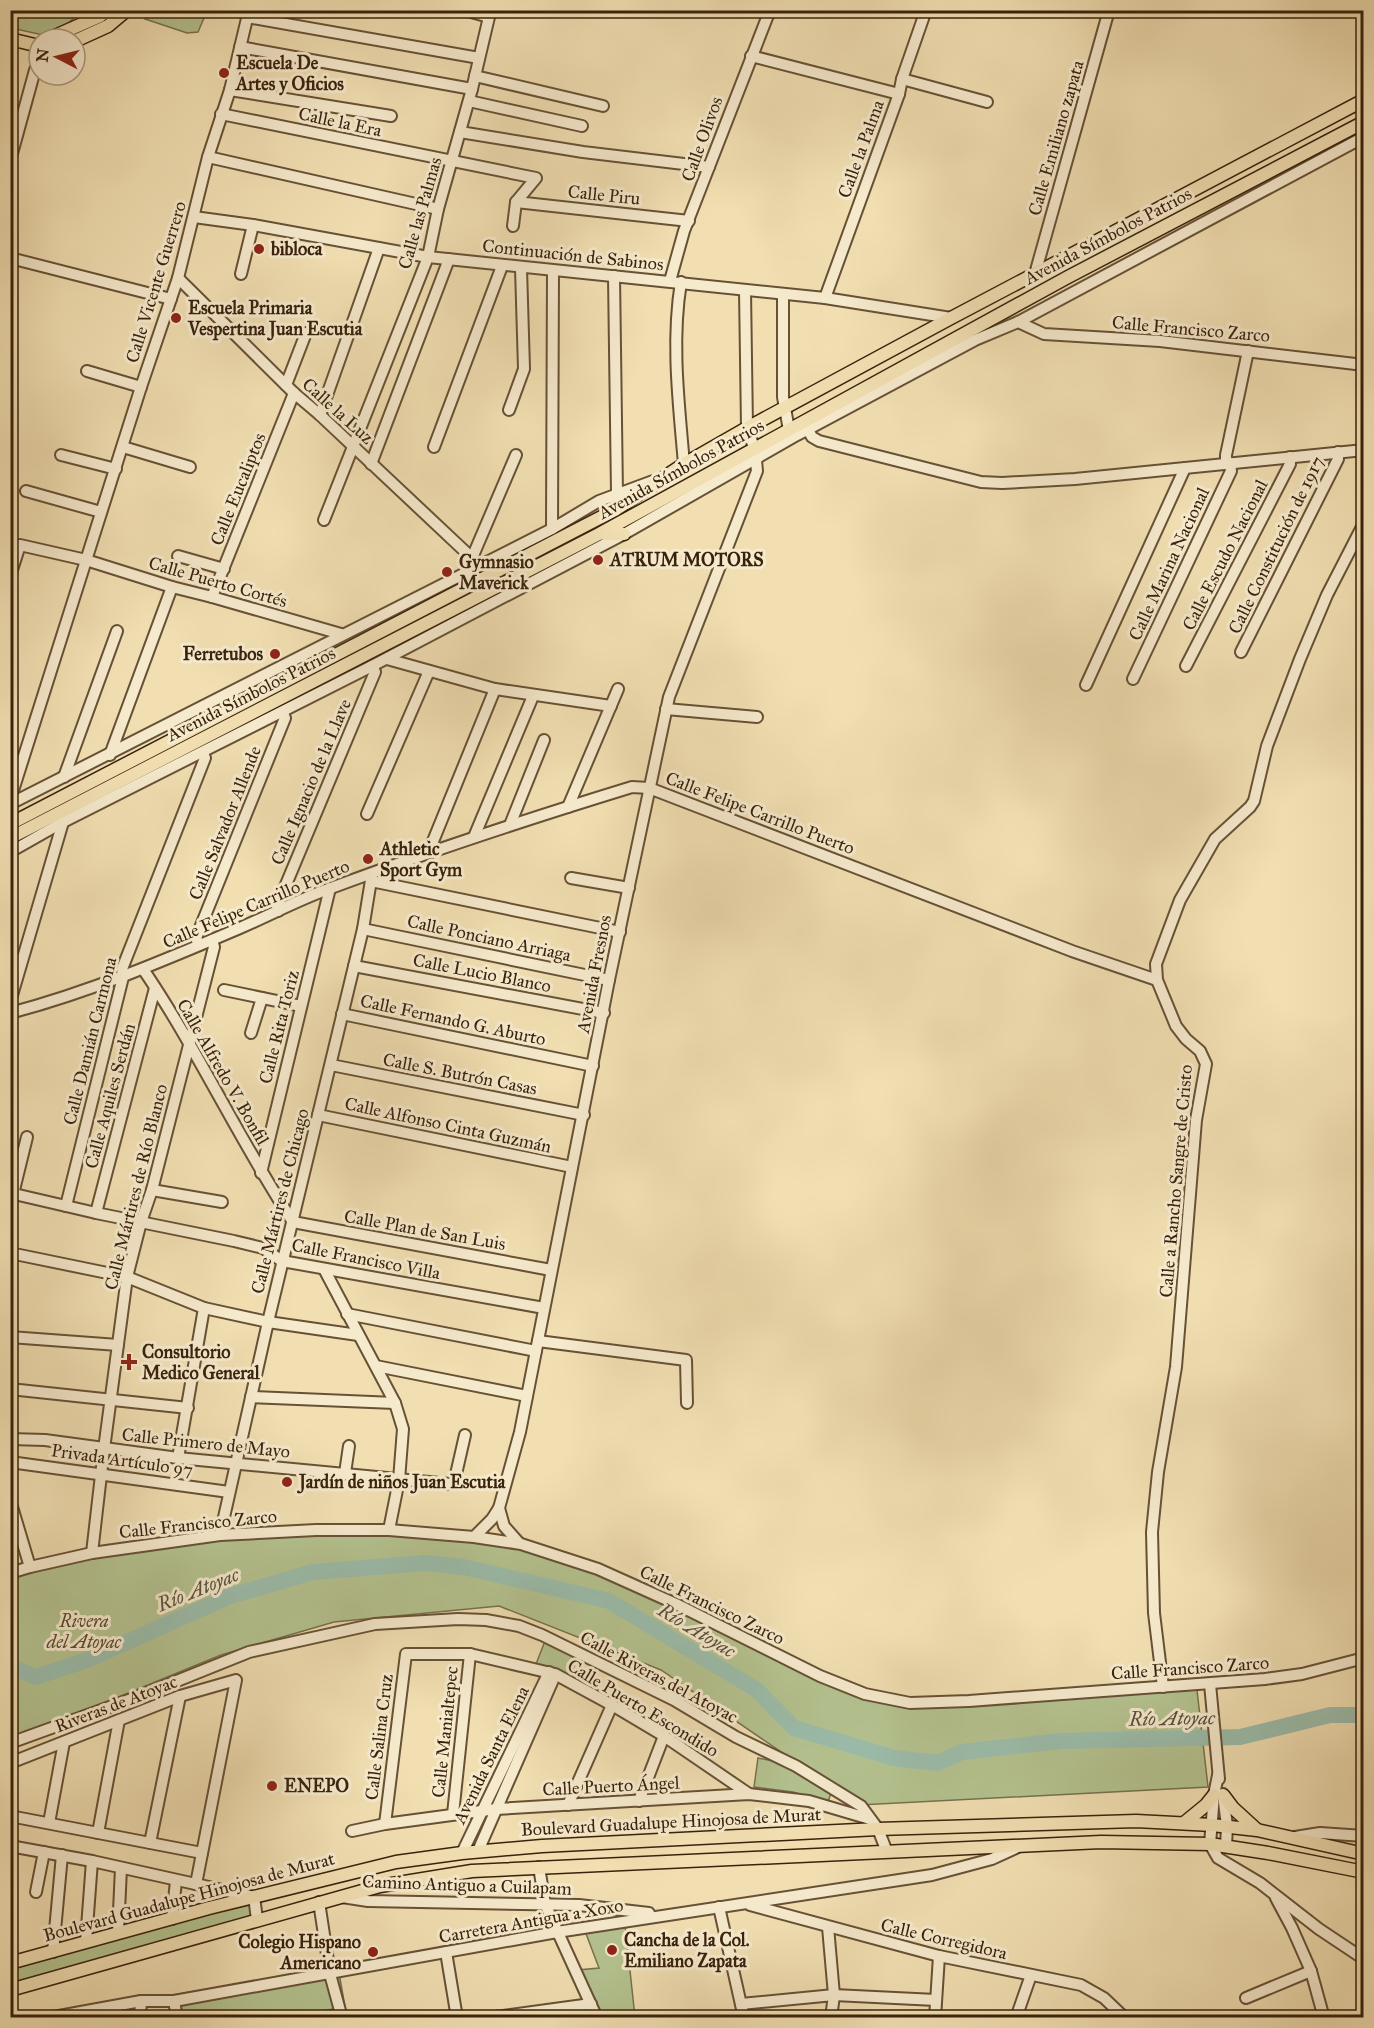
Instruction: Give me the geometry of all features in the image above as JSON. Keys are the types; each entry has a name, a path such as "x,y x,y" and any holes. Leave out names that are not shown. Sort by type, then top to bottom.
{"main road":[{"path":"75,27 108,10"},
{"path":"87,36 108,26 126,10"},
{"path":"10,39 27,43"},
{"name":"Avenida Símbolos Patrios","path":"10,824 615,510 684,464 747,428 1364,100"},
{"name":"Avenida Símbolos Patrios","path":"10,838 756,454 789,430 1068,277 1364,122"},
{"path":"599,534 624,534"},
{"path":"1184,1823 1219,1795 1257,1830"},
{"name":"Boulevard Guadalupe Hinojosa de Murat","path":"10,1963 254,1897 396,1862 478,1851 874,1824 1136,1821 1257,1830 1364,1854"},
{"path":"12,1989 380,1886 472,1871 1101,1842 1210,1844 1364,1872"}],"street":[{"name":"Calle las Palmas","path":"324,520 428,257 438,209 469,101 489,17 464,10"},
{"name":"Calle Olivos","path":"684,464 678,395 676,282 688,221 770,10"},
{"name":"Calle la Palma","path":"825,298 899,94 926,10"},
{"name":"Calle Emiliano zapata","path":"1035,274 1109,10"},
{"path":"248,14 479,58"},
{"name":"Calle Vicente Guerrero","path":"10,802 141,387 178,278 208,157 230,90 248,14"},
{"path":"240,47 472,89"},
{"path":"751,56 899,94"},
{"path":"475,76 603,106"},
{"path":"902,79 987,102"},
{"path":"10,161 30,87"},
{"path":"230,90 391,116"},
{"path":"469,101 582,126"},
{"name":"Calle la Era","path":"221,114 452,163 536,178 516,202"},
{"path":"460,132 583,152 709,167"},
{"name":"Avenida Símbolos Patrios","path":"10,852 63,822 283,713 624,534 744,467 756,454 808,430 975,340 1018,322 1364,137"},
{"path":"208,157 438,209"},
{"path":"513,226 516,202"},
{"name":"Calle Piru","path":"516,202 688,221"},
{"name":"Continuación de Sabinos","path":"194,217 253,225 428,257 825,298 951,318"},
{"path":"241,274 253,225"},
{"path":"320,415 379,248"},
{"path":"10,258 171,299"},
{"path":"371,464 450,259"},
{"path":"434,447 502,266"},
{"path":"509,410 524,369 521,268"},
{"path":"552,529 553,271"},
{"path":"614,276 617,494"},
{"name":"Calle la Luz","path":"178,278 290,389 475,562"},
{"path":"745,290 747,428 756,454"},
{"path":"783,294 783,385 789,430"},
{"name":"Calle Francisco Zarco","path":"1018,322 1044,334 1160,341 1364,364"},
{"name":"Calle Eucaliptos","path":"212,597 290,389 306,333"},
{"name":"Calle Marina Nacional","path":"1133,679 1231,471 1226,454 1248,351"},
{"path":"87,371 141,387"},
{"path":"808,430 812,437 819,441 981,482 1075,479 1364,450"},
{"path":"123,447 190,467"},
{"name":"Calle Constitución de 1917","path":"1241,652 1338,459 1338,452"},
{"name":"Avenida Fresnos","path":"474,1537 492,1519 499,1508 520,1432 609,980 669,697 754,481 757,471 756,454"},
{"path":"61,455 116,469"},
{"path":"475,562 516,455"},
{"name":"Calle Escudo Nacional","path":"1186,666 1290,464 1290,457"},
{"path":"1086,685 1185,468"},
{"name":"Avenida Símbolos Patrios","path":"10,802 110,754 475,562 552,529 599,501 668,476"},
{"path":"26,491 101,512"},
{"path":"1157,980 1156,964 1180,900 1215,839 1254,801 1267,746 1300,659 1327,595 1364,523"},
{"name":"Calle Puerto Cortés","path":"10,576 20,545 86,560 172,587 341,634"},
{"path":"178,556 224,569"},
{"path":"110,754 172,587"},
{"path":"64,777 117,631"},
{"path":"387,659 495,689 611,706"},
{"name":"Calle Ignacio de la Llave","path":"278,911 277,906 375,672 372,666"},
{"path":"367,814 429,671"},
{"path":"429,851 495,689"},
{"path":"568,807 618,689"},
{"path":"474,837 533,696"},
{"path":"666,710 757,717"},
{"name":"Calle Salvador Allende","path":"199,945 196,938 285,718 283,713"},
{"path":"510,825 544,740"},
{"name":"Calle Damián Carmona","path":"66,1206 123,977 122,969 205,758 203,753"},
{"name":"Calle Felipe Carrillo Puerto","path":"10,1013 123,977 330,888 371,878 429,851 632,787 649,788 1041,939 1157,980"},
{"path":"10,1002 63,822"},
{"path":"371,878 620,932"},
{"name":"Calle Mártires de Chicago","path":"220,1535 282,1261 363,929 371,878"},
{"path":"572,878 628,888"},
{"name":"Calle Rita Toriz","path":"261,1173 330,888"},
{"name":"Calle Ponciano Arriaga","path":"363,929 609,980"},
{"name":"Calle Mártires de Río Blanco","path":"92,1553 127,1276 152,1190 214,947 212,940"},
{"name":"Calle Lucio Blanco","path":"354,966 604,1013"},
{"name":"Calle Alfredo V. Bonfil","path":"143,969 189,1043 261,1173 293,1222"},
{"name":"Calle a Rancho Sangre de Cristo","path":"1157,980 1176,1026 1200,1051 1206,1064 1196,1120 1176,1367 1158,1472 1152,1532 1154,1613 1163,1688"},
{"name":"Calle Aquiles Serdán","path":"96,1213 155,988"},
{"path":"224,990 301,1006"},
{"path":"251,1033 262,998"},
{"name":"Calle Fernando G. Aburto","path":"342,1014 592,1066"},
{"name":"Calle S. Butrón Casas","path":"331,1065 584,1114"},
{"name":"Calle Alfonso Cinta Guzmán","path":"318,1115 572,1167"},
{"path":"12,1194 27,1137"},
{"path":"152,1190 222,1202"},
{"name":"Calle Francisco Villa","path":"12,1194 263,1248 282,1261 544,1308"},
{"name":"Calle Plan de San Luis","path":"293,1222 551,1270"},
{"path":"10,1253 127,1276 204,1308 268,1322 358,1335"},
{"path":"324,1269 395,1403 403,1429 399,1480 389,1530"},
{"path":"178,1458 204,1308"},
{"path":"347,1314 537,1346 686,1360 687,1403"},
{"path":"10,1337 118,1345"},
{"path":"376,1366 527,1396"},
{"path":"10,1389 188,1408"},
{"path":"251,1397 395,1403"},
{"name":"Calle Primero de Mayo","path":"10,1439 45,1440 178,1458 450,1484 453,1483 465,1435"},
{"path":"345,1473 349,1446"},
{"name":"Privada Artículo 97","path":"10,1462 229,1492"},
{"path":"10,1500 30,1567"},
{"path":"499,1508 504,1526 521,1544"},
{"name":"Calle Francisco Zarco","path":"10,1574 30,1567 92,1553 220,1535 316,1530 389,1530 474,1537 521,1544 608,1574 676,1604 776,1655 865,1694 910,1702 957,1702 1210,1684 1302,1674 1364,1658"},
{"path":"10,1542 24,1547"},
{"name":"Calle Riveras del Atoyac","path":"10,1743 116,1705 249,1652 375,1624 459,1619 486,1620 519,1626 542,1635 674,1700 736,1737 796,1766 861,1806 874,1824 887,1852"},
{"name":"Calle Puerto Escondido","path":"406,1654 470,1654 552,1673 664,1736 749,1794"},
{"name":"Calle Salina Cruz","path":"385,1824 406,1654"},
{"name":"Calle Manialtepec","path":"453,1814 470,1654"},
{"name":"Avenida Santa Elena","path":"478,1851 552,1673"},
{"name":"Avenida Santa Elena","path":"462,1853 552,1673"},
{"name":"Riveras de Atoyac","path":"10,1763 180,1696 236,1680 202,1853"},
{"path":"1210,1684 1219,1795 1227,1826 1226,1846"},
{"path":"150,1843 180,1696"},
{"path":"568,1805 612,1705"},
{"path":"98,1833 120,1720"},
{"path":"639,1801 664,1736"},
{"path":"49,1823 64,1742"},
{"name":"Calle Puerto Ángel","path":"352,1831 482,1810 749,1794 809,1801 874,1824"},
{"path":"1219,1795 1210,1844 1218,1858 1273,1893 1318,1929 1364,1959"},
{"path":"10,1816 202,1853 196,1884"},
{"path":"1295,1837 1329,1833 1364,1836"},
{"path":"10,1846 92,1861 254,1897 257,1919"},
{"name":"Carretera Antigua a Xoxo","path":"48,2018 75,2016 141,2001 174,2001 557,1932 932,1875 992,1859 1018,1846"},
{"path":"36,1892 44,1852"},
{"path":"53,1952 62,1855"},
{"path":"86,1941 92,1861"},
{"path":"539,1867 545,1904 597,2018"},
{"path":"118,1933 121,1868"},
{"path":"172,1919 176,1881"},
{"path":"1273,1893 1311,1971 1324,2018"},
{"name":"Camino Antiguo a Cuilapam","path":"341,1897 368,1901 579,1905 664,1915"},
{"path":"319,1902 330,1974 342,2018"},
{"name":"Calle Corregidora","path":"747,1904 939,1956 1081,1985 1104,1998 1125,2018"},
{"path":"719,1907 744,2018"},
{"path":"828,1927 834,1995 831,2018"},
{"path":"446,1952 457,2018"},
{"path":"935,2018 939,1956"},
{"path":"1246,1998 1311,1971"},
{"path":"1016,2018 1031,1975"},
{"path":"741,2004 834,1995 936,2000"},
{"path":"141,2001 141,2018"},
{"path":"174,2001 177,2018"},
{"path":"488,2018 591,2004"}],"green space":[{"path":"10,11 82,11 64,27 27,27 27,32 11,28"},
{"path":"156,11 207,11 198,32 187,33 145,19"},
{"name":"Rivera del Atoyac","path":"316,1530 474,1537 598,1569 820,1676 910,1703 1197,1690 1208,1787 859,1805 661,1670 499,1606 334,1622 221,1655 104,1703 11,1737 11,1574 30,1567 220,1535"},
{"path":"545,1641 579,1655 569,1678 536,1664"},
{"path":"758,1758 796,1766 832,1790 828,1802 793,1792 754,1787"},
{"path":"250,1904 255,1918 11,1985 11,1968"},
{"path":"625,1924 635,2017 603,2017 578,1970 599,1968 585,1931"},
{"path":"338,1967 345,2007 287,2017 177,2017 172,1995"}],"waterway":[{"name":"Río Atoyac","path":"10,1666 36,1677 87,1660 230,1596 313,1572 425,1563 464,1567 609,1601 757,1690 794,1728 894,1758 937,1763 962,1752 1060,1741 1240,1737 1330,1715 1364,1715"}],"place":[{"name":"Escuela De Artes y Oficios","path":"224,73"},
{"name":"bibloca","path":"259,249"},
{"name":"Escuela Primaria Vespertina Juan Escutia","path":"176,318"},
{"name":"ATRUM MOTORS","path":"598,560"},
{"name":"Gymnasio Maverick","path":"447,572"},
{"name":"Ferretubos","path":"275,654"},
{"name":"Athletic Sport Gym","path":"368,859"},
{"name":"Consultorio Medico General","path":"129,1362"},
{"name":"Jardín de niños Juan Escutia","path":"287,1482"},
{"name":"ENEPO","path":"272,1786"},
{"name":"Cancha de la Col. Emiliano Zapata","path":"612,1950"},
{"name":"Colegio Hispano Americano","path":"373,1952"}]}
